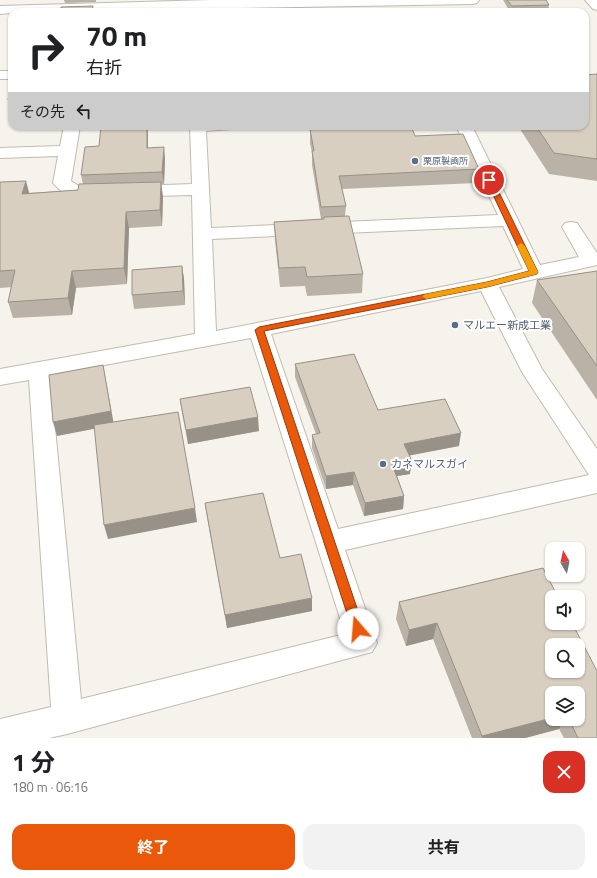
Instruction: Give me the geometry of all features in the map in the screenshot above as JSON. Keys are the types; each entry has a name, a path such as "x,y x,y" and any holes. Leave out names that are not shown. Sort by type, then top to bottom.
{"street":[{"path":"78,8 194,5 310,7 473,0"},
{"path":"590,0 597,6"},
{"path":"71,130 62,183 79,193 201,189"},
{"path":"198,130 206,340"},
{"path":"466,130 534,272"},
{"path":"0,153 67,151"},
{"path":"202,234 508,220"},
{"path":"0,377 259,330 487,284 594,259 571,227"},
{"path":"487,284 533,372 597,468"},
{"path":"0,735 362,643 259,330"},
{"path":"39,371 67,719"},
{"path":"329,542 597,483"}],"building":[{"path":"507,0 546,0 549,5 512,6"},
{"path":"93,6 93,8 61,7"},
{"path":"597,74 597,159 554,153 539,130 589,130 589,75"},
{"path":"101,130 147,130 147,148 164,147 162,172 81,175 85,147 99,146"},
{"path":"310,130 413,130 415,136 463,134 479,169 339,176 346,206 321,207 312,151 314,151"},
{"path":"26,181 22,194 78,190 79,184 161,182 160,210 126,212 124,268 72,271 68,298 8,302 15,270 0,271 0,182"},
{"path":"349,216 363,274 307,277 305,267 279,268 274,222"},
{"path":"182,266 183,291 132,295 132,270"},
{"path":"597,271 597,366 537,280"},
{"path":"354,354 378,410 445,399 461,433 404,444 412,461 392,464 404,496 365,503 354,472 326,476 312,435 320,433 295,364"},
{"path":"103,365 111,411 53,422 49,375"},
{"path":"250,387 258,417 186,430 180,399"},
{"path":"178,412 195,508 104,525 94,425"},
{"path":"263,493 280,558 301,554 312,598 225,615 205,503"},
{"path":"543,568 545,572 545,582 550,582 554,590 545,590 545,630 576,630 580,638 545,638 545,678 585,678 585,648 597,671 597,738 578,738 572,726 585,726 585,686 545,686 545,720 482,736 437,623 409,630 399,602"}],"slow traffic":[{"path":"426,296 487,284 534,272 521,246"}],"place":[{"name":"栗原製凾所","path":"415,161"},
{"name":"マルエー新成工業","path":"455,325"},
{"name":"カネマルスガイ","path":"383,464"}],"route":[{"path":"358,629 259,330 487,284 534,272 489,180"}]}
